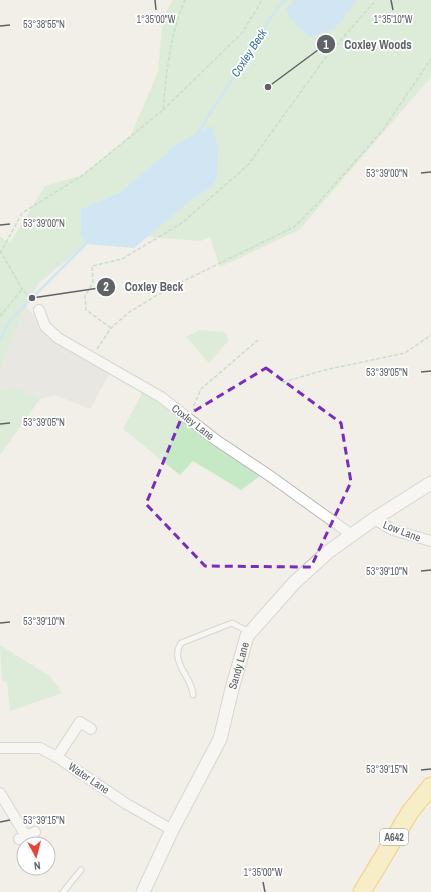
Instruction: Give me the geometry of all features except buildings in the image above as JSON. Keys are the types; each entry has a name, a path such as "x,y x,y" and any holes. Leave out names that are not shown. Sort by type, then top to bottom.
{"highway":[{"name":"A642","path":"362,892 410,812 431,786"}],"street":[{"name":"Coxley Lane","path":"39,310 45,326 58,338 162,397 195,424 352,535"},
{"name":"Sandy Lane","path":"143,892 172,830 220,739 247,636 294,584 328,552 374,519 431,483"},
{"name":"Low Lane","path":"374,519 393,530 431,541"},
{"path":"57,756 83,718 91,729"},
{"name":"Water Lane","path":"0,748 40,748 57,756 125,803 172,830"},
{"path":"0,793 26,836"}],"lane":[{"path":"193,695 193,689 182,670 178,658 181,644 232,622 250,633"},
{"path":"63,892 81,870"}],"path":[{"path":"163,110 166,74 179,12 184,0"},
{"path":"39,310 32,298 22,289 0,252 22,213 83,175 163,110 242,33 262,0"},
{"path":"112,328 86,310 85,296 92,282 92,266 122,259 182,223 248,165 326,57 376,0"},
{"path":"91,357 112,328 128,313 168,289 294,227 320,201 382,131 431,59"},
{"path":"0,317 22,289"},
{"path":"283,382 325,370 405,352 431,335"},
{"path":"195,424 194,405 201,389 258,340"}],"highlighted area":[{"path":"266,368 341,423 351,482 311,567 205,566 146,504 181,419"}],"shaded area":[{"path":"26,307 54,339 109,374 90,409 55,395 40,399 15,388 0,390 0,369"}],"green space":[{"path":"173,0 431,0 431,77 299,230 220,267 210,237 200,241 147,237 193,199 213,186 212,127 178,143 119,193 81,209 81,235 86,244 38,284 26,307 0,369 0,237 10,243 45,186 83,175 131,135 158,72 163,17"},
{"path":"200,330 224,332 229,340 209,363 186,337"},
{"path":"15,388 40,399 0,455 0,390"},
{"path":"143,392 260,476 241,490 193,461 180,475 123,429"},
{"path":"0,645 51,677 62,693 10,711 7,681 2,682"}],"water":[{"path":"295,0 357,0 335,28 310,37 291,20 286,9"},
{"path":"212,126 218,148 217,175 213,186 193,199 134,248 86,244 81,235 81,209 119,193 178,143"}],"waterway":[{"name":"Coxley Beck","path":"196,136 277,8 286,0"},
{"name":"Coxley Beck","path":"0,341 9,321 86,244"}],"place":[{"name":"Coxley Woods","path":"268,87"},
{"name":"Coxley Beck","path":"32,298"}]}
